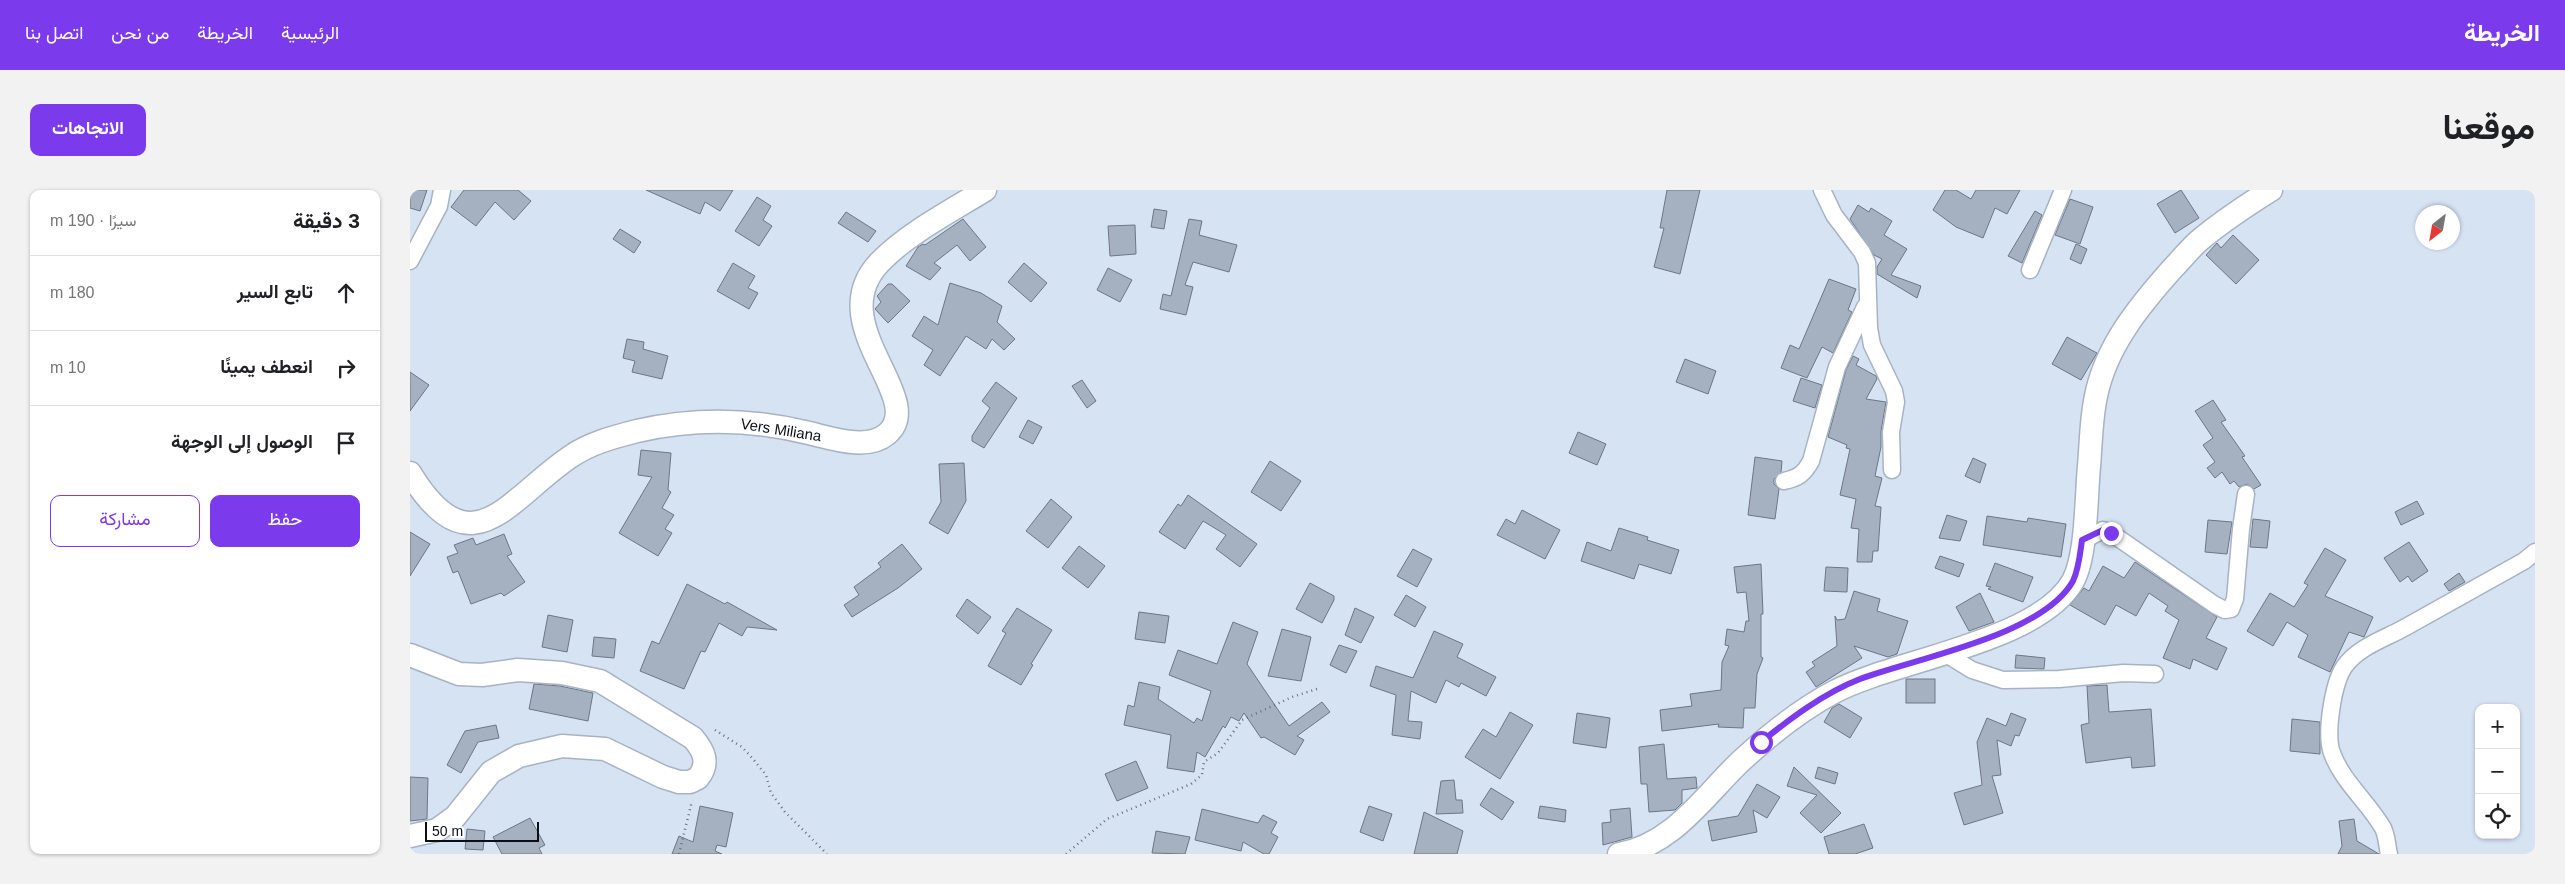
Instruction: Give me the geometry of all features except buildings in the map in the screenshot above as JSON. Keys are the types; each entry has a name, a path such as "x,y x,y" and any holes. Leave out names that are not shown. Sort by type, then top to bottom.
{"main road":[{"name":"Vers Miliana","path":"410,473 419,488 441,512 461,523 483,521 508,510 571,456 608,438 657,427 704,420 778,427 850,441 866,442 881,438 891,429 897,412 892,390 865,333 861,304 867,282 879,262 913,236 985,190"},
{"path":"1619,854 1636,851 1668,832 1692,812 1754,749 1809,707 1859,680 1972,645 2028,620 2047,608 2066,591 2073,580 2079,564 2096,396 2106,365 2117,342 2139,308 2199,240 2272,190"},
{"path":"410,655 459,674 482,675 518,670 562,673 600,681 693,738 703,752 705,760 702,772 696,780 686,783 671,780 605,749 562,746 519,756 491,772 455,818 437,830 410,836"}],"street":[{"path":"410,261 439,206 442,190"},
{"path":"1822,190 1834,215 1862,252 1867,263 1868,328 1872,345 1894,391 1896,402 1891,432 1892,470"},
{"path":"2030,270 2063,190"},
{"path":"1784,481 1796,479 1805,472 1811,460 1837,368 1868,300"},
{"path":"2082,540 2103,530 2111,533 2214,605 2225,610 2232,609 2235,599 2246,494"},
{"path":"2389,854 2384,830 2346,779 2332,753 2329,739 2331,716 2337,685 2344,667 2369,645 2402,629 2524,561 2535,552"},
{"path":"1946,654 1972,670 2003,680 2059,679 2123,673 2155,674"}],"path":[{"path":"1066,854 1107,819 1191,784 1202,775 1204,762 1218,753 1242,720 1292,697 1317,689"},
{"path":"715,730 742,747 753,759 766,776 771,793 785,812 827,854"},
{"path":"679,854 696,780"}],"route":[{"path":"1761,742 1809,707 1833,692 1859,680 1972,645 2028,620 2047,608 2066,591 2073,580 2079,564 2082,540 2095,532 2103,530 2111,533"}]}
